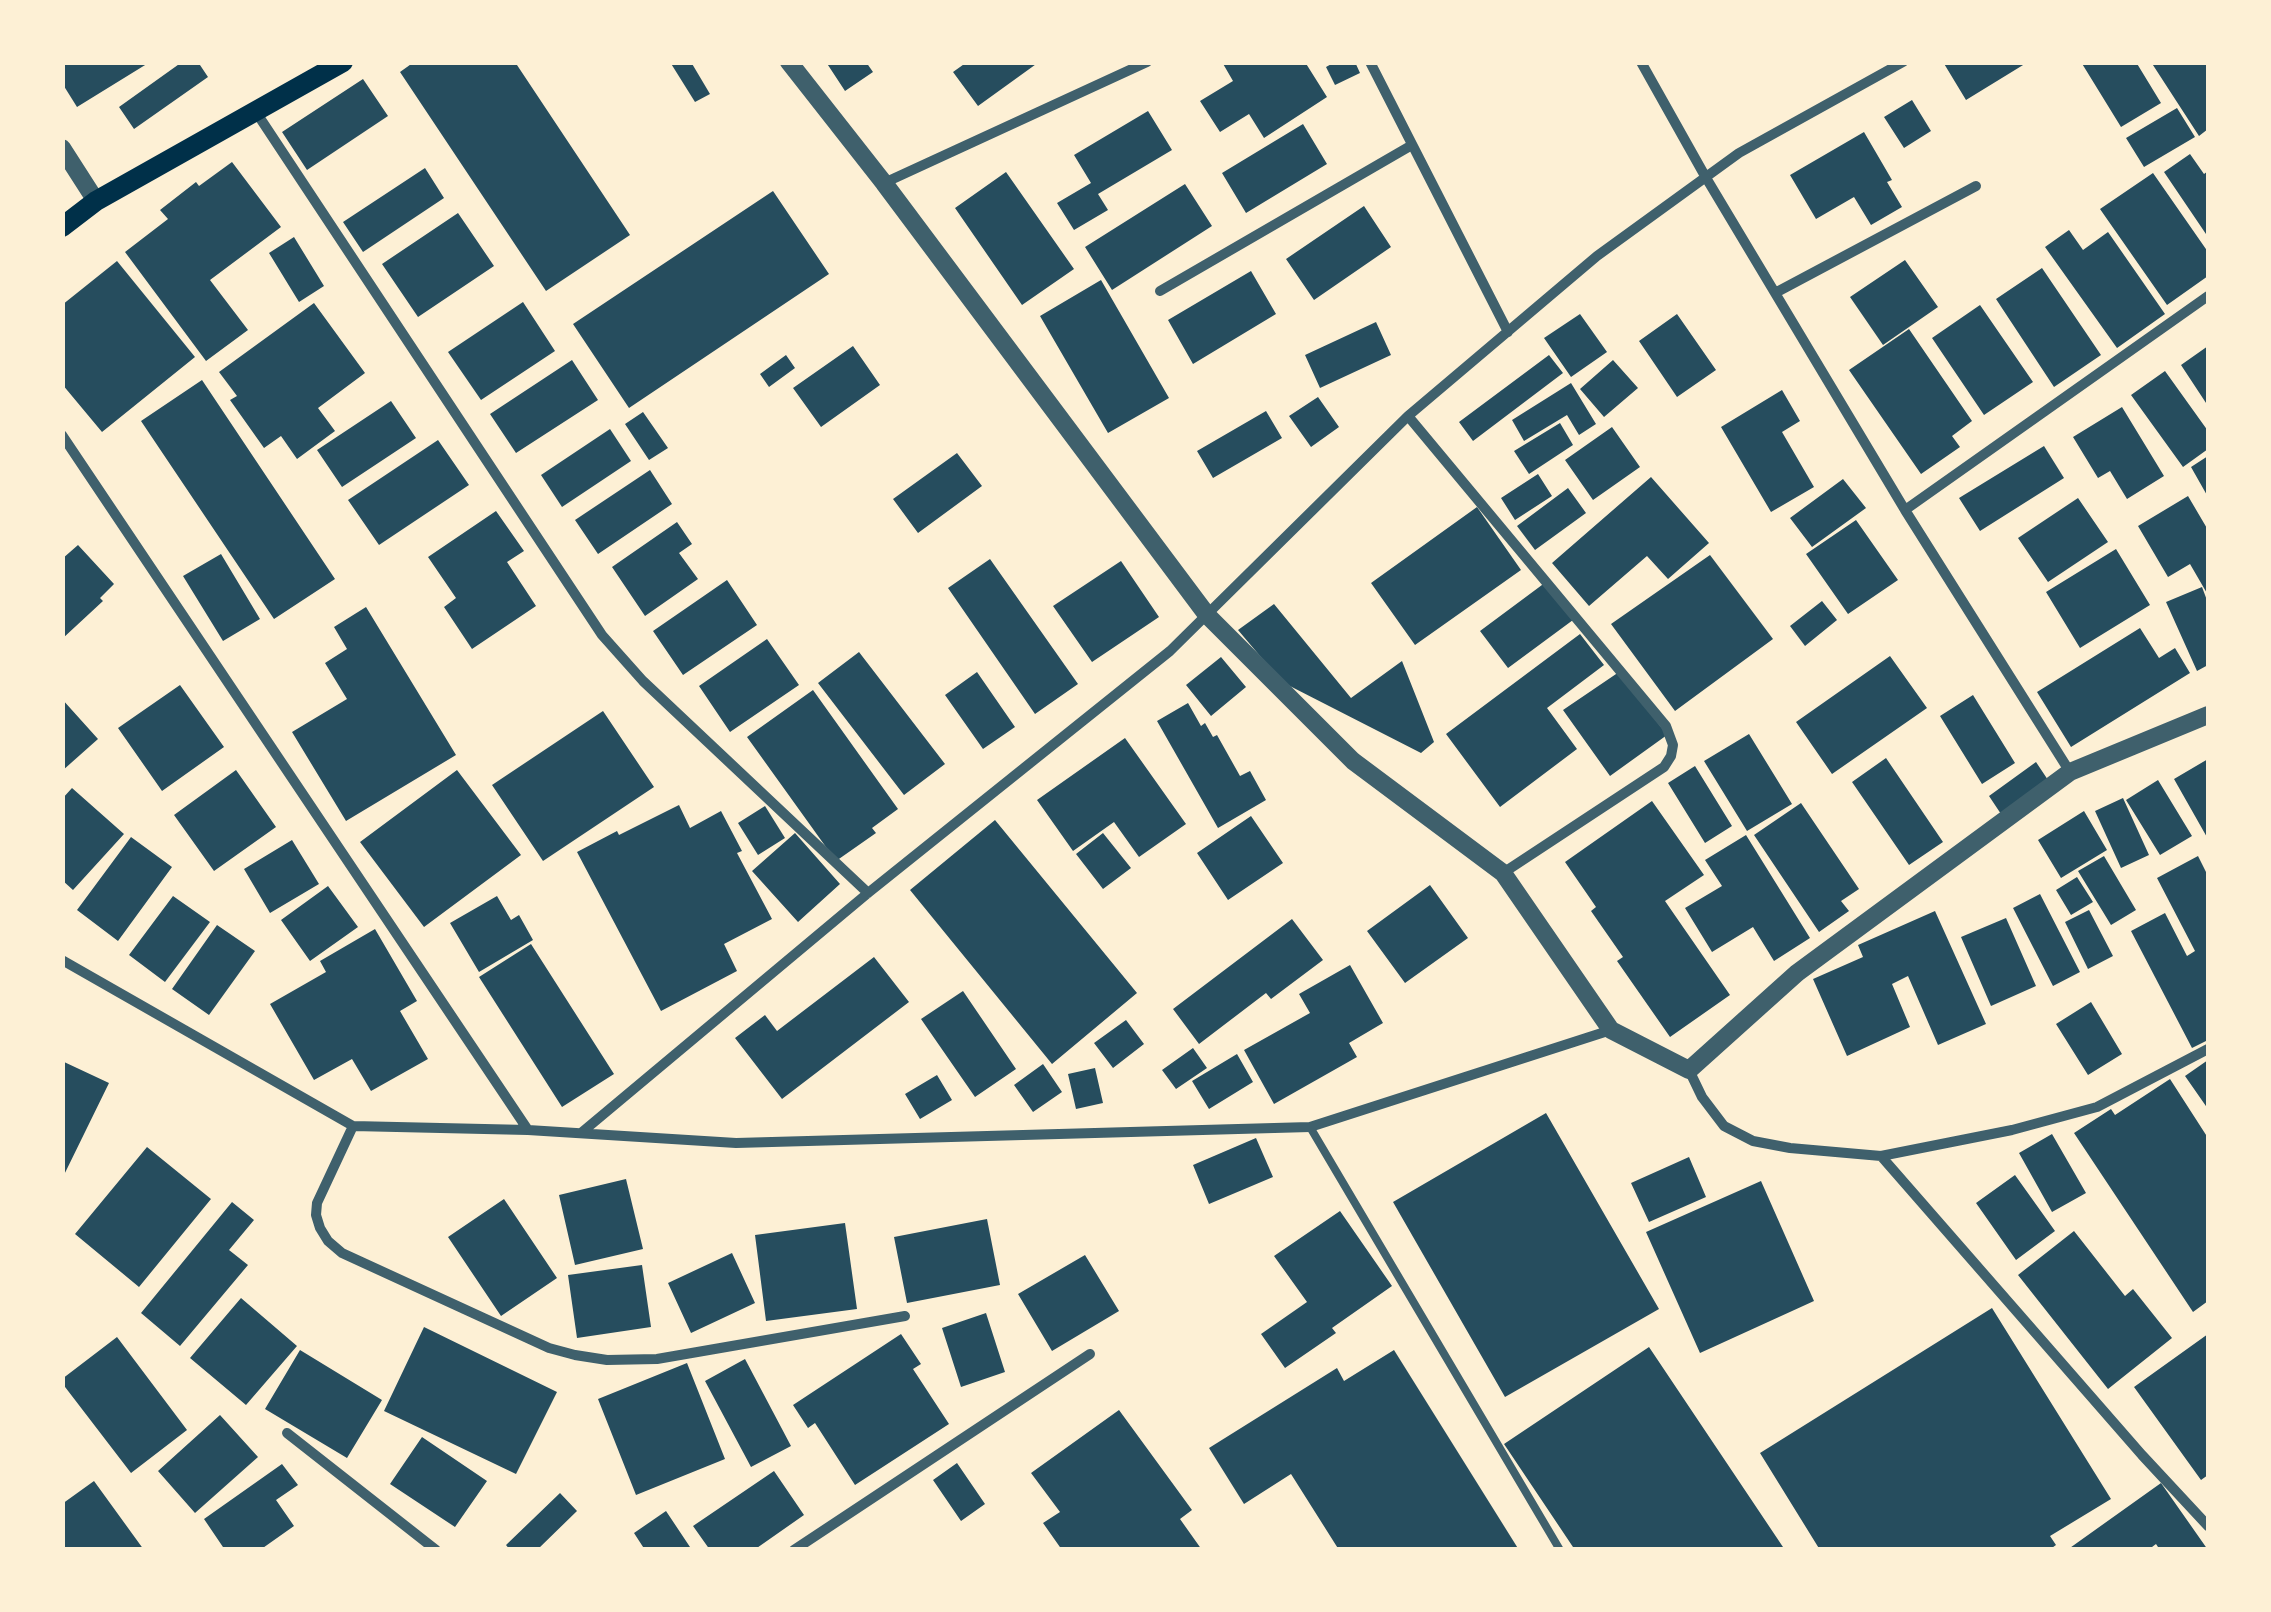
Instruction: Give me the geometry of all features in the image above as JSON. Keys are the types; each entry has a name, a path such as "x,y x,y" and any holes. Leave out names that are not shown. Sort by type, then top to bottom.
{"main road":[{"path":"62,227 96,201 343,62"}],"street":[{"path":"790,62 1207,614 1353,761 1503,873 1612,1030 1689,1070 1702,1097 1724,1126 1753,1141 1881,1156 2098,1108 2208,1049"},
{"path":"884,183 1147,62"},
{"path":"1370,62 1508,332"},
{"path":"1642,62 1705,176 1905,510 2070,772"},
{"path":"581,1134 868,893 1170,651 1408,416 1597,256 1739,153 1903,62"},
{"path":"255,111 602,635 643,681 868,893"},
{"path":"1160,291 1412,145"},
{"path":"62,148 96,201"},
{"path":"1775,293 1976,186"},
{"path":"1905,510 2208,296"},
{"path":"1408,416 1666,726 1673,745 1664,767 1503,873"},
{"path":"62,435 528,1130"},
{"path":"1689,1070 1797,974 2070,772 2208,714"},
{"path":"62,960 354,1126 528,1130 736,1143 1310,1127 1612,1030"},
{"path":"354,1126 316,1203 320,1228 328,1241 342,1253 549,1348 606,1360 656,1359 905,1316"},
{"path":"1881,1156 2208,1526"},
{"path":"794,1550 1090,1354"},
{"path":"287,1432 436,1550"}],"lane":[{"path":"1310,1127 1560,1550"}],"building":[{"path":"62,62 150,62 77,107 62,83"},
{"path":"182,62 198,62 208,77 134,129 119,107"},
{"path":"414,62 515,62 630,235 546,291 400,72"},
{"path":"670,62 691,62 710,94 695,102"},
{"path":"826,62 866,62 873,72 845,91"},
{"path":"967,62 1039,62 978,106 953,72"},
{"path":"1222,62 1305,62 1327,97 1264,138 1249,114 1220,132 1200,101 1233,81"},
{"path":"1335,62 1355,62 1360,73 1335,85 1326,67"},
{"path":"1943,62 2028,62 1966,100"},
{"path":"2081,62 2136,62 2161,103 2121,127"},
{"path":"2151,62 2208,62 2208,129 2199,136"},
{"path":"363,79 388,116 307,170 282,132"},
{"path":"1912,100 1931,131 1904,148 1884,117"},
{"path":"2177,108 2195,137 2144,167 2126,138"},
{"path":"1148,111 1172,150 1098,194 1108,210 1074,230 1057,203 1091,183 1074,155"},
{"path":"1303,124 1327,164 1246,213 1222,173"},
{"path":"1864,132 1892,180 1887,182 1902,207 1871,225 1854,197 1816,219 1790,175"},
{"path":"2190,154 2204,174 2208,171 2208,237 2164,172"},
{"path":"232,162 281,227 210,280 248,330 206,361 125,252 168,219 160,210 196,182 199,186"},
{"path":"425,168 444,198 363,252 343,222"},
{"path":"1006,172 1074,269 1022,305 955,208"},
{"path":"2153,173 2208,252 2208,276 2167,305 2100,209"},
{"path":"1185,184 1212,226 1112,290 1085,247"},
{"path":"773,191 829,274 629,408 573,324"},
{"path":"1364,206 1391,247 1314,300 1286,259"},
{"path":"458,213 494,266 418,317 382,264"},
{"path":"2069,230 2083,250 2108,232 2165,314 2117,348 2045,247"},
{"path":"294,237 324,286 299,302 269,253"},
{"path":"1905,260 1938,307 1883,345 1850,297"},
{"path":"117,261 195,357 102,432 62,384 62,305"},
{"path":"2042,268 2101,355 2054,387 1996,299"},
{"path":"1251,271 1276,314 1193,364 1168,320"},
{"path":"1101,280 1169,398 1108,433 1040,316"},
{"path":"523,302 555,351 481,400 448,352"},
{"path":"314,303 365,373 318,408 335,431 297,459 281,436 264,448 230,400 237,396 219,372"},
{"path":"1980,305 2033,382 1984,415 1932,338"},
{"path":"1580,314 1607,352 1571,377 1544,338"},
{"path":"1677,314 1716,370 1677,397 1639,341"},
{"path":"1376,322 1391,355 1320,388 1305,355"},
{"path":"1909,329 1972,421 1952,436 1960,447 1921,474 1849,370"},
{"path":"853,346 880,385 821,427 793,388"},
{"path":"2208,346 2208,406 2181,365"},
{"path":"786,355 795,368 769,387 760,374"},
{"path":"1549,355 1563,373 1473,441 1459,422"},
{"path":"572,360 598,400 516,453 490,414"},
{"path":"1613,360 1638,388 1604,417 1580,389"},
{"path":"2165,371 2208,431 2208,449 2183,467 2131,395"},
{"path":"202,380 335,579 274,619 141,421"},
{"path":"1571,383 1596,424 1579,435 1567,415 1524,441 1512,420"},
{"path":"1782,390 1800,421 1782,432 1814,487 1771,512 1721,427"},
{"path":"1318,397 1339,427 1311,447 1289,416"},
{"path":"391,401 416,438 342,487 317,450"},
{"path":"2122,407 2164,476 2127,499 2110,471 2098,478 2073,437"},
{"path":"1266,411 1282,438 1213,478 1197,451"},
{"path":"643,412 668,448 649,460 625,424"},
{"path":"1560,423 1573,445 1529,474 1514,451"},
{"path":"1612,427 1640,467 1593,500 1565,460"},
{"path":"610,429 631,461 562,507 541,475"},
{"path":"438,440 469,485 379,545 348,500"},
{"path":"2044,446 2064,478 1980,531 1959,498"},
{"path":"957,453 982,486 918,533 893,499"},
{"path":"2208,456 2208,497 2191,467"},
{"path":"650,470 672,504 598,554 575,520"},
{"path":"1538,474 1552,496 1515,520 1501,498"},
{"path":"1651,477 1709,543 1668,579 1647,556 1589,606 1552,563"},
{"path":"1843,479 1866,508 1812,547 1790,518"},
{"path":"1568,488 1586,513 1535,550 1517,526"},
{"path":"2188,496 2208,530 2208,595 2190,564 2168,577 2138,526"},
{"path":"2078,498 2108,542 2048,582 2018,538"},
{"path":"1477,507 1521,570 1415,645 1371,583"},
{"path":"496,511 524,551 507,562 536,606 472,649 444,607 456,598 428,557"},
{"path":"1856,520 1898,580 1848,614 1806,554"},
{"path":"677,522 692,544 679,553 698,579 645,616 612,567"},
{"path":"78,545 114,584 100,598 103,601 62,639 62,559"},
{"path":"2116,549 2150,605 2080,648 2046,592"},
{"path":"221,554 260,619 223,641 183,576"},
{"path":"1710,555 1773,639 1675,711 1611,624"},
{"path":"990,559 1078,684 1035,714 948,588"},
{"path":"1121,561 1159,617 1092,662 1053,606"},
{"path":"727,580 757,625 683,675 653,631"},
{"path":"1546,582 1573,620 1508,668 1480,631"},
{"path":"2202,587 2208,603 2208,665 2197,671 2166,602"},
{"path":"1822,601 1837,620 1805,646 1790,626"},
{"path":"1274,604 1351,698 1402,661 1434,742 1421,753 1282,682 1238,630"},
{"path":"366,607 456,755 346,821 292,732 347,699 325,663 347,649 334,627"},
{"path":"2140,628 2159,658 2175,648 2190,673 2071,747 2037,692"},
{"path":"1580,634 1604,665 1547,708 1577,749 1500,807 1446,734"},
{"path":"767,639 799,685 730,732 699,686"},
{"path":"859,652 945,764 904,795 818,683"},
{"path":"1890,656 1927,708 1832,774 1796,722"},
{"path":"1221,657 1246,687 1211,716 1186,685"},
{"path":"977,672 1015,727 983,749 945,695"},
{"path":"1619,672 1667,735 1610,776 1563,710"},
{"path":"180,685 224,747 162,791 118,728"},
{"path":"813,690 898,809 872,828 876,833 836,861 747,737"},
{"path":"1973,695 2015,763 1982,784 1940,716"},
{"path":"62,699 98,739 62,771"},
{"path":"1188,703 1201,726 1205,723 1213,737 1217,735 1240,776 1250,771 1266,800 1218,828 1157,721"},
{"path":"603,711 654,787 543,861 492,785"},
{"path":"1749,734 1792,804 1747,831 1704,761"},
{"path":"1125,738 1186,824 1139,857 1114,822 1073,851 1037,800"},
{"path":"1886,758 1943,842 1909,865 1852,782"},
{"path":"2208,759 2208,839 2174,779"},
{"path":"2036,762 2048,780 2001,814 1989,796"},
{"path":"1695,766 1732,826 1705,843 1668,783"},
{"path":"236,770 276,827 214,871 174,815"},
{"path":"457,770 521,855 424,927 360,842"},
{"path":"2158,780 2192,836 2160,855 2126,800"},
{"path":"72,788 124,834 73,890 62,880 62,799"},
{"path":"2123,798 2149,855 2121,868 2095,811"},
{"path":"1652,801 1704,875 1665,901 1730,995 1670,1037 1617,961 1623,957 1591,911 1596,907 1565,862"},
{"path":"1801,803 1859,889 1841,901 1849,911 1819,932 1754,835"},
{"path":"679,805 690,828 721,811 742,851 737,853 772,919 724,944 737,971 661,1011 577,852"},
{"path":"765,806 785,838 758,855 738,823"},
{"path":"2084,811 2107,850 2061,878 2038,840"},
{"path":"1251,816 1283,863 1228,900 1197,853"},
{"path":"995,820 1137,993 1052,1064 910,890"},
{"path":"795,833 840,884 798,922 752,871"},
{"path":"1103,833 1131,868 1103,889 1076,854"},
{"path":"1746,835 1810,938 1774,961 1753,927 1712,952 1685,908 1722,886 1705,860"},
{"path":"131,837 172,867 118,941 77,910"},
{"path":"292,840 319,884 270,913 244,869"},
{"path":"2104,856 2136,910 2111,925 2078,871"},
{"path":"2198,856 2208,876 2208,1040 2192,1048 2131,931 2165,913 2187,956 2195,951 2157,878"},
{"path":"2077,877 2093,902 2071,915 2056,890"},
{"path":"1430,885 1468,938 1405,983 1367,931"},
{"path":"328,886 358,927 310,961 281,920"},
{"path":"2040,894 2080,972 2053,986 2013,908"},
{"path":"173,896 210,922 165,982 129,955"},
{"path":"497,896 511,920 519,915 533,940 479,972 450,923"},
{"path":"2089,910 2113,956 2088,969 2065,922"},
{"path":"1935,911 1986,1024 1938,1045 1908,976 1892,984 1910,1027 1847,1056 1813,979 1863,957 1858,945"},
{"path":"2006,918 2036,986 1991,1006 1961,937"},
{"path":"1292,919 1323,960 1271,999 1266,993 1199,1044 1173,1009"},
{"path":"217,925 255,951 209,1015 172,989"},
{"path":"375,929 417,1001 400,1011 428,1059 371,1091 352,1059 314,1080 270,1004 326,972 320,961"},
{"path":"531,944 614,1074 562,1107 479,977"},
{"path":"874,957 909,1002 782,1099 735,1038 765,1015 777,1031"},
{"path":"1350,965 1383,1023 1349,1043 1357,1057 1274,1104 1244,1050 1310,1013 1299,994"},
{"path":"963,991 1016,1069 975,1097 921,1019"},
{"path":"2091,1002 2122,1054 2088,1075 2056,1024"},
{"path":"1126,1020 1144,1044 1113,1068 1094,1043"},
{"path":"1193,1048 1207,1068 1176,1089 1162,1070"},
{"path":"1237,1054 1253,1082 1209,1109 1192,1081"},
{"path":"2208,1060 2208,1109 2185,1076"},
{"path":"62,1061 109,1083 62,1179"},
{"path":"1043,1064 1062,1092 1033,1112 1014,1085"},
{"path":"1095,1068 1103,1103 1076,1109 1068,1074"},
{"path":"937,1075 952,1100 920,1119 905,1094"},
{"path":"2170,1079 2208,1138 2208,1301 2193,1312 2074,1133 2111,1109 2115,1115"},
{"path":"1546,1113 1659,1309 1505,1397 1393,1202"},
{"path":"2052,1134 2086,1193 2052,1212 2019,1153"},
{"path":"1256,1138 1273,1177 1209,1204 1193,1165"},
{"path":"147,1147 211,1199 139,1287 75,1234"},
{"path":"1689,1157 1706,1197 1649,1222 1631,1183"},
{"path":"2015,1175 2055,1231 2016,1260 1976,1203"},
{"path":"626,1179 643,1249 575,1265 559,1195"},
{"path":"1761,1181 1814,1301 1700,1353 1646,1232"},
{"path":"504,1199 557,1278 501,1316 448,1237"},
{"path":"232,1202 254,1220 229,1250 248,1265 180,1346 141,1313"},
{"path":"1340,1211 1392,1286 1332,1328 1336,1333 1285,1368 1261,1334 1307,1302 1274,1256"},
{"path":"987,1219 1000,1285 907,1303 894,1237"},
{"path":"845,1223 857,1309 766,1321 755,1235"},
{"path":"2074,1231 2125,1296 2133,1289 2172,1338 2108,1389 2018,1275"},
{"path":"732,1253 755,1303 691,1333 668,1283"},
{"path":"1085,1255 1119,1311 1052,1351 1018,1294"},
{"path":"642,1265 651,1327 577,1338 568,1275"},
{"path":"241,1298 297,1346 246,1405 190,1358"},
{"path":"1992,1308 2111,1499 2050,1536 2056,1545 2049,1550 1820,1550 1760,1453"},
{"path":"986,1313 1005,1372 961,1387 942,1328"},
{"path":"424,1327 557,1392 516,1474 384,1411"},
{"path":"901,1334 921,1364 913,1369 949,1424 855,1485 815,1423 808,1428 793,1405"},
{"path":"2208,1334 2208,1475 2201,1480 2134,1387"},
{"path":"117,1337 187,1430 131,1473 62,1383 62,1379"},
{"path":"1649,1347 1785,1550 1575,1550 1504,1444"},
{"path":"300,1350 382,1400 347,1458 265,1409"},
{"path":"1394,1350 1519,1550 1339,1550 1291,1474 1244,1504 1209,1448 1337,1368 1344,1381"},
{"path":"745,1359 791,1446 751,1467 705,1381"},
{"path":"687,1363 725,1459 636,1495 598,1399"},
{"path":"1119,1410 1192,1510 1180,1519 1202,1550 1062,1550 1043,1523 1060,1512 1031,1473"},
{"path":"220,1415 258,1457 195,1513 158,1471"},
{"path":"422,1437 487,1481 455,1527 390,1484"},
{"path":"957,1463 985,1504 961,1521 933,1480"},
{"path":"282,1464 298,1485 276,1500 294,1526 260,1550 225,1550 204,1519"},
{"path":"774,1471 804,1515 754,1550 710,1550 693,1526"},
{"path":"94,1481 144,1550 62,1550 62,1504"},
{"path":"2161,1483 2208,1550 2160,1550 2156,1544 2148,1550 2067,1550"},
{"path":"560,1493 577,1511 537,1550 510,1550 506,1545"},
{"path":"666,1511 692,1550 645,1550 634,1533"}]}
